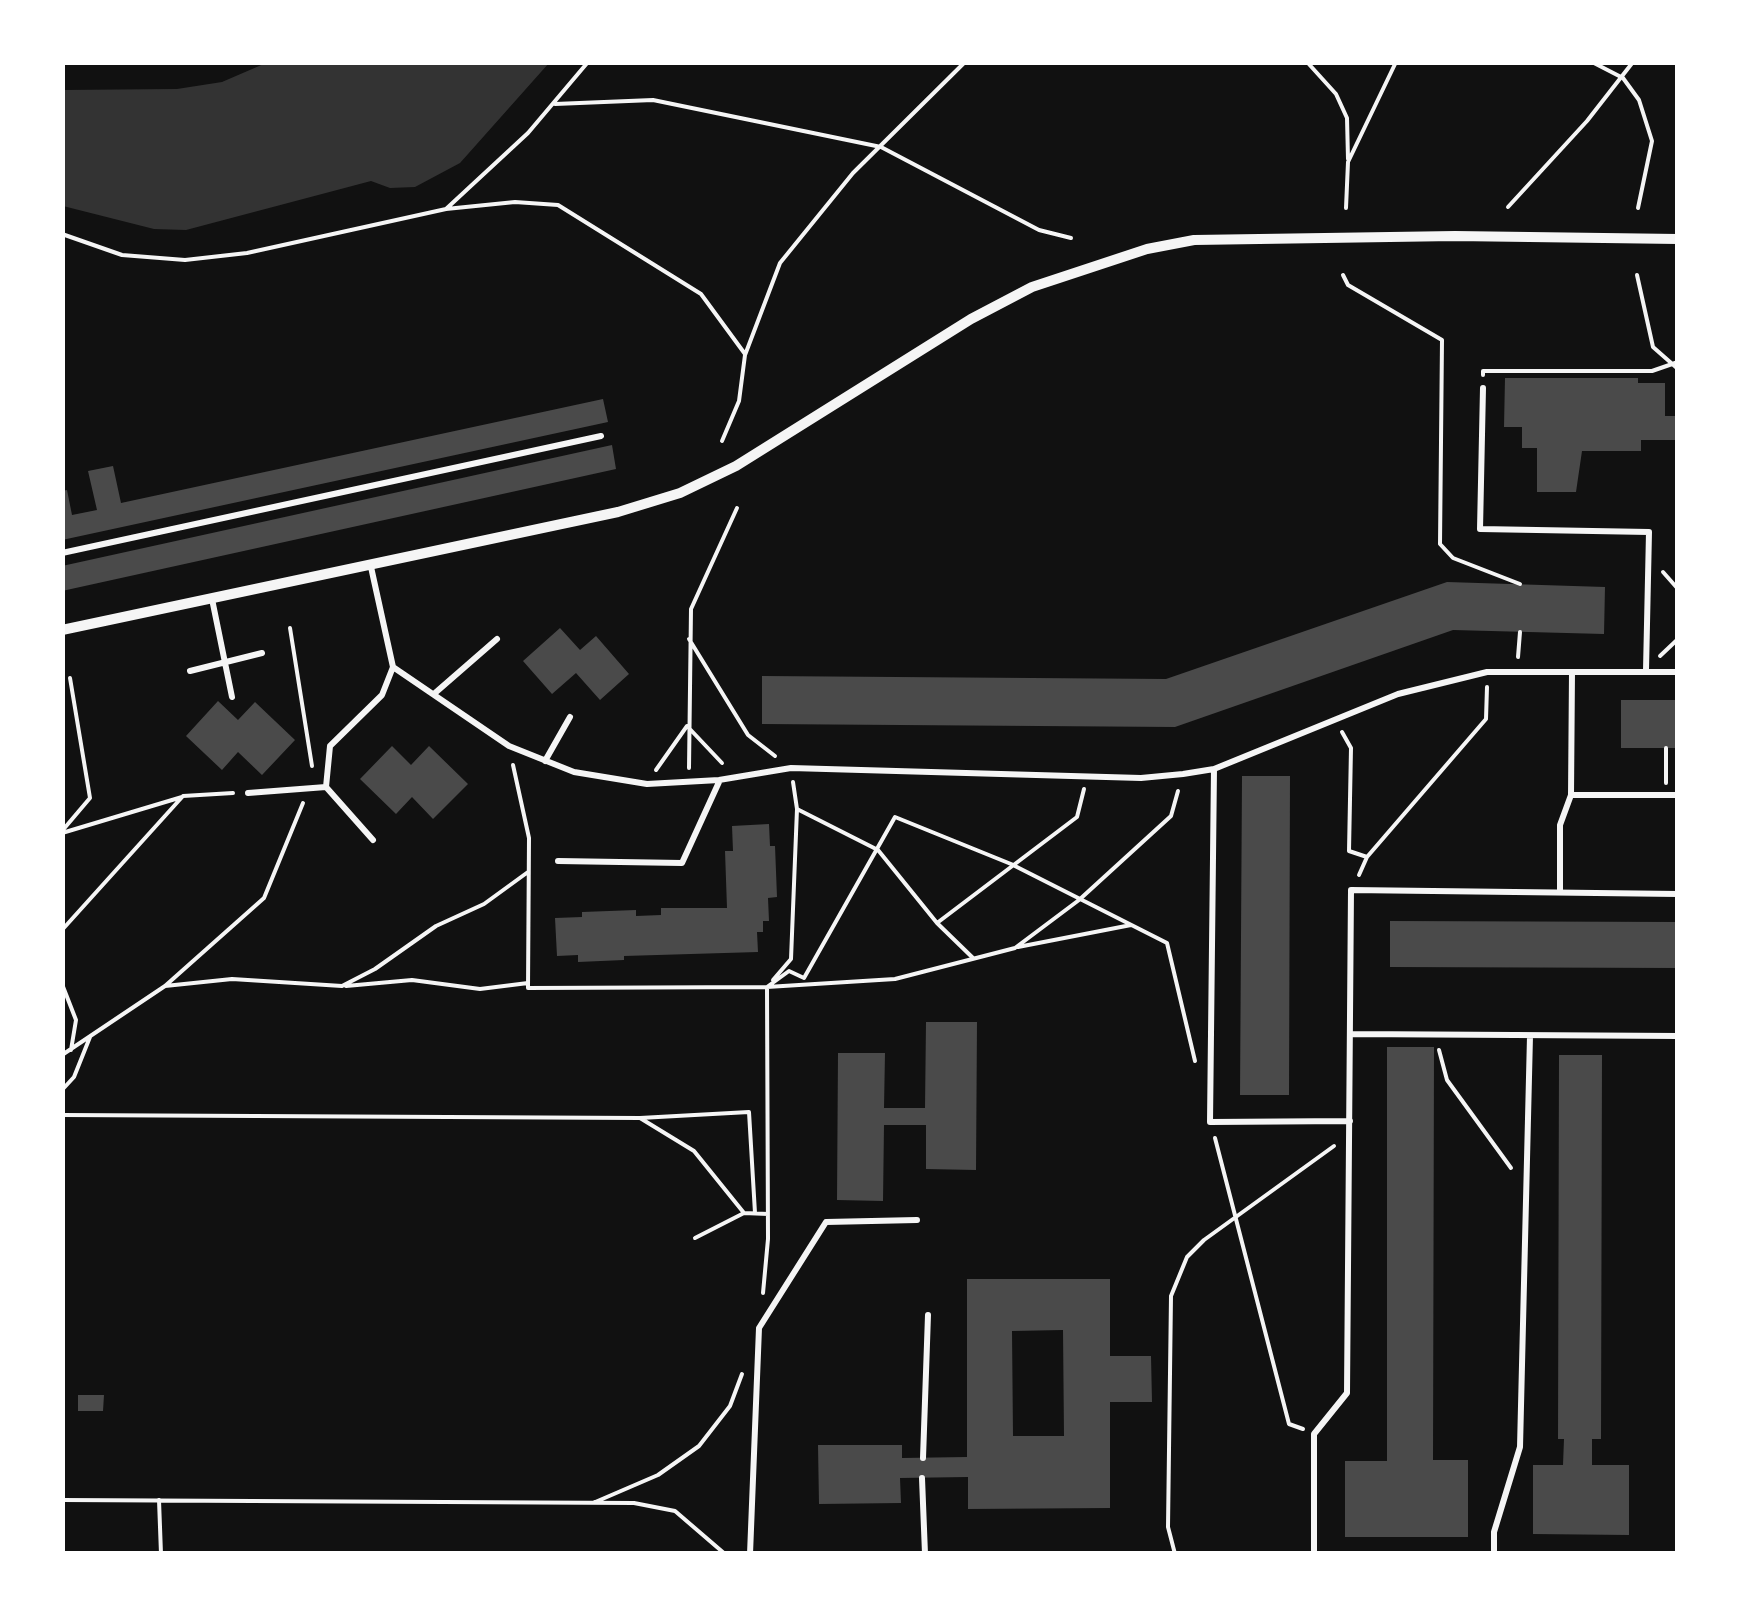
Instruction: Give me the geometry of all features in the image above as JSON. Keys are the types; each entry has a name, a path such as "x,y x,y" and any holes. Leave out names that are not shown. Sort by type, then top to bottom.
{"street":[{"path":"62,630 371,567 618,512 680,493 736,466 1002,303 1083,267 1147,248 1194,240 1455,236 1678,240"}],"lane":[{"path":"1483,388 1480,529 1649,532 1646,670"},
{"path":"62,553 601,436"},
{"path":"371,567 393,667 382,694 330,746 326,787 373,840"},
{"path":"212,598 232,697"},
{"path":"436,693 497,639"},
{"path":"190,671 262,652"},
{"path":"393,667 509,746 574,772 648,784 720,780 792,768 1142,778 1183,774 1214,769 1398,694 1487,672 1678,672"},
{"path":"1560,892 1560,826 1571,795 1572,672"},
{"path":"545,761 570,716"},
{"path":"1214,769 1210,1122 1350,1121"},
{"path":"558,861 682,862 720,780"},
{"path":"248,793 326,787"},
{"path":"1571,795 1678,795"},
{"path":"1314,1554 1314,1434 1347,1393 1351,890 1678,894"},
{"path":"1351,1034 1678,1036"},
{"path":"1494,1554 1494,1532 1520,1446 1530,1036"},
{"path":"750,1554 760,1328 826,1222 917,1220"},
{"path":"923,1458 928,1316"},
{"path":"922,1478 925,1554"}],"path":[{"path":"446,209 490,173 555,104 588,62"},
{"path":"722,441 738,402 745,355 780,263 816,214 965,62"},
{"path":"1307,62 1336,94 1347,118 1346,208"},
{"path":"1348,162 1396,62"},
{"path":"1592,62 1623,78 1638,100 1652,141 1638,208"},
{"path":"1508,206 1633,62"},
{"path":"555,104 652,100 880,147 1039,230 1071,238"},
{"path":"62,234 122,255 185,260 262,250 446,209 516,202 558,205 701,294 745,355"},
{"path":"1343,275 1348,285 1442,340 1440,544 1453,558 1520,584"},
{"path":"1637,275 1653,347 1675,366"},
{"path":"1483,388 1483,371 1652,371 1675,366"},
{"path":"689,783 686,726 691,609 737,508"},
{"path":"290,628 315,788"},
{"path":"1518,669 1520,632"},
{"path":"689,638 748,735 792,768 796,809 792,959 766,988 768,1214 760,1328"},
{"path":"1335,720 1351,748 1348,852 1368,857 1486,719 1487,672"},
{"path":"62,832 90,798 70,678"},
{"path":"686,726 735,778"},
{"path":"648,784 686,726"},
{"path":"509,746 529,838 528,988 766,988 895,979 1015,948 1131,926"},
{"path":"1666,748 1666,785"},
{"path":"936,923 1077,817 1088,774"},
{"path":"1015,948 1079,900 1170,816 1183,774"},
{"path":"62,832 184,796 248,793"},
{"path":"62,930 184,796"},
{"path":"62,1055 165,986 264,898 303,803"},
{"path":"796,809 878,850 936,923 974,958"},
{"path":"766,988 789,972 804,978 895,817 1011,864 1168,943 1197,1069"},
{"path":"342,986 375,969 436,926 484,904 529,871"},
{"path":"165,986 232,979 342,986 412,980 480,989 528,983"},
{"path":"62,984 76,1020 71,1050"},
{"path":"1436,1035 1447,1080 1526,1187"},
{"path":"62,1090 74,1077 90,1036"},
{"path":"62,1116 640,1118 749,1112 755,1214"},
{"path":"640,1118 694,1151 744,1212"},
{"path":"1210,1122 1238,1213 1289,1424 1314,1434"},
{"path":"1175,1554 1168,1527 1170,1296 1188,1257 1238,1213 1350,1134"},
{"path":"695,1238 744,1212 768,1214"},
{"path":"593,1502 658,1475 699,1446 730,1406 744,1369"},
{"path":"62,1500 634,1503 674,1512 725,1554"},
{"path":"159,1500 161,1554"}],"shaded area":[{"path":"266,63 549,63 460,163 415,187 390,188 371,181 186,230 154,229 63,206 63,90 177,89 222,82"}],"building":[{"path":"1505,378 1638,378 1638,383 1665,383 1665,416 1678,416 1678,440 1641,440 1641,451 1582,451 1576,492 1537,492 1537,448 1522,448 1522,427 1504,427"},
{"path":"603,399 608,422 62,540 62,491 67,490 72,515 97,510 88,471 113,466 121,503"},
{"path":"612,445 616,469 62,591 62,566"},
{"path":"1447,582 1605,587 1604,634 1453,630 1175,727 762,724 762,676 1166,679"},
{"path":"560,628 580,650 596,636 629,674 600,700 576,673 552,694 523,661"},
{"path":"1621,700 1678,700 1678,748 1621,748"},
{"path":"218,701 238,720 255,702 295,740 262,775 238,752 222,770 186,736"},
{"path":"392,746 411,765 429,746 468,784 433,819 412,797 396,814 360,779"},
{"path":"1242,776 1290,776 1289,1095 1240,1095"},
{"path":"769,824 770,846 775,846 777,897 768,898 769,921 763,921 763,932 757,932 758,952 624,956 624,960 578,962 578,955 557,956 555,918 582,917 582,912 636,910 636,916 661,915 661,908 727,908 725,851 733,851 732,826"},
{"path":"1390,921 1678,922 1678,968 1390,967"},
{"path":"926,1022 977,1022 976,1170 926,1169 926,1125 884,1125 883,1201 837,1200 838,1053 885,1053 884,1108 925,1108"},
{"path":"1387,1047 1434,1047 1433,1460 1468,1460 1468,1537 1345,1537 1345,1461 1387,1461"},
{"path":"1559,1055 1602,1055 1601,1439 1592,1439 1592,1465 1629,1465 1629,1535 1533,1534 1533,1465 1563,1465 1564,1439 1558,1439"},
{"path":"967,1279 1110,1279 1110,1356 1151,1356 1152,1402 1110,1402 1110,1508 968,1509 968,1477 900,1478 901,1503 819,1504 818,1445 902,1445 902,1458 967,1457","holes":["1063,1330 1064,1436 1013,1436 1012,1331"]},
{"path":"78,1395 104,1395 103,1411 78,1411"}]}
